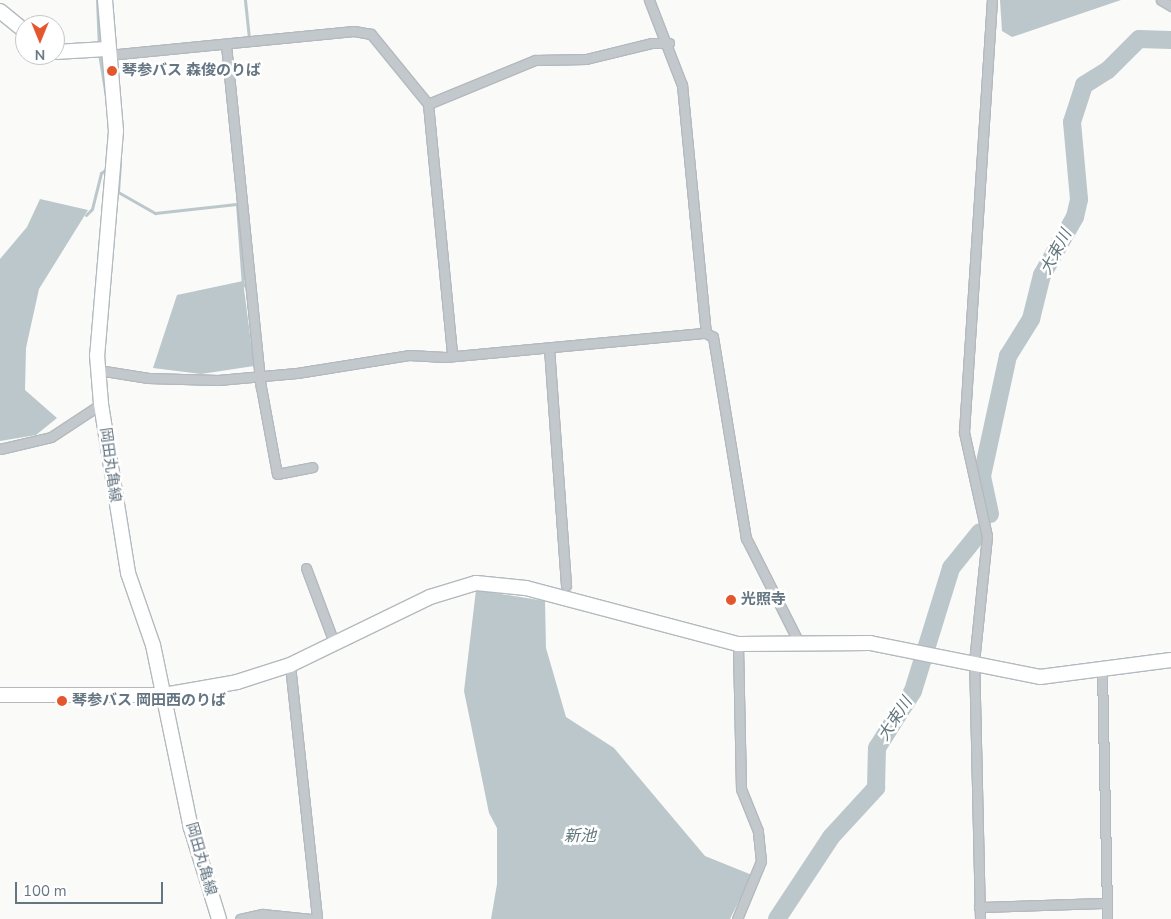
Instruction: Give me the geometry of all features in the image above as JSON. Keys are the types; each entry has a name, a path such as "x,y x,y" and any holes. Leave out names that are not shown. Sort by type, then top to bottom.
{"street":[{"name":"岡田丸亀線","path":"105,0 103,51 116,131 98,370 101,404 128,573 164,695 191,828 219,919"},
{"path":"649,0 669,43 682,85 706,333"},
{"path":"980,919 974,662 987,536 964,432 992,0"},
{"path":"1161,0 1171,6"},
{"path":"0,11 15,23"},
{"path":"65,52 226,45 366,31 428,104 452,355"},
{"path":"428,104 535,60 586,59 651,43 669,43"},
{"path":"226,45 260,376 277,474 312,467"},
{"path":"98,370 158,378 260,376 409,355 452,355 549,348 706,333 713,337 746,538 799,643"},
{"path":"549,348 566,585"},
{"path":"0,449 51,437 101,404"},
{"path":"306,568 335,645"},
{"path":"0,695 164,695 230,683 290,665 335,645 437,594 476,583 504,583 738,644 870,643 974,662 1040,677 1171,660"},
{"path":"737,919 758,877 761,861 758,831 741,789 738,644"},
{"path":"290,665 317,919"},
{"path":"1102,670 1107,919"},
{"path":"979,907 1106,903"},
{"path":"240,919 279,914 311,919"}],"water":[{"path":"1000,0 1121,0 1012,37 1002,31"},
{"path":"40,199 88,210 39,289 26,348 25,390 57,418 36,435 0,441 0,259 27,227"},
{"path":"243,281 254,366 201,374 153,368 177,295"},
{"name":"新池","path":"476,590 545,601 546,648 566,717 614,748 705,856 752,875 730,919 491,919 497,884 497,828 489,813 464,691"}],"waterway":[{"path":"97,0 99,47"},
{"path":"245,0 249,37"},
{"name":"大束川","path":"990,514 982,476 1008,356 1031,319 1042,275 1075,217 1079,199 1072,122 1084,85 1108,70 1139,39 1171,40"},
{"path":"99,53 108,109"},
{"path":"120,163 118,192 155,213 237,204 243,286"},
{"path":"86,215 92,209 101,173 108,168"},
{"name":"大束川","path":"777,919 831,837 876,788 877,748 913,691 951,568 980,532"}],"place":[{"name":"琴参バス 森俊のりば","path":"112,71"},
{"name":"光照寺","path":"731,600"},
{"name":"琴参バス 岡田西のりば","path":"62,701"}]}
